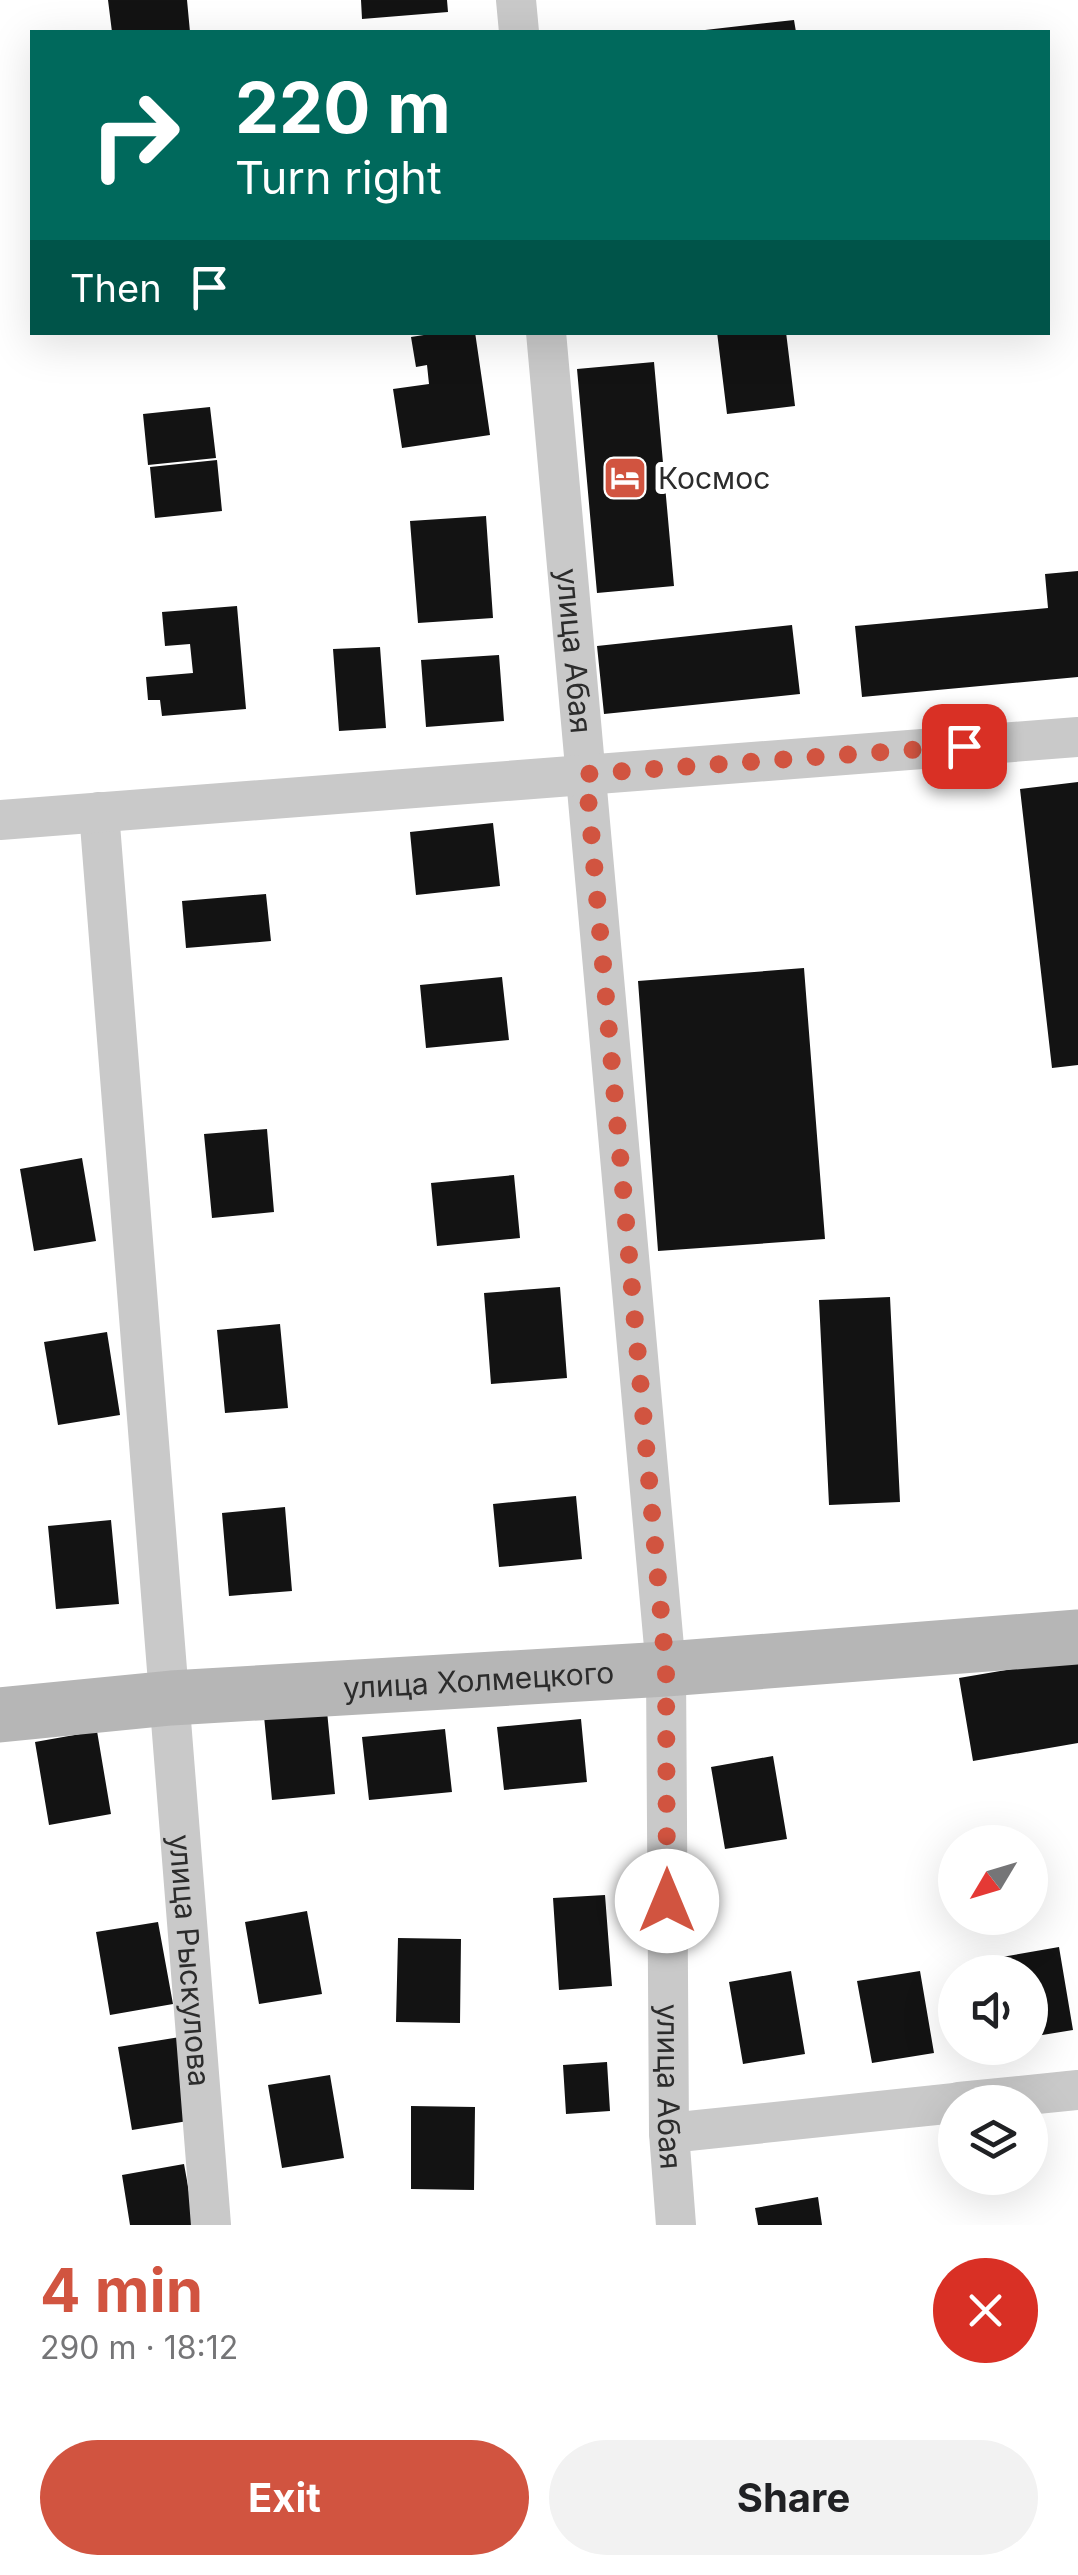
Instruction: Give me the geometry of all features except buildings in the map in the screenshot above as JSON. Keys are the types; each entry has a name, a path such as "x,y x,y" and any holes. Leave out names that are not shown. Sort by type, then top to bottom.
{"street":[{"path":"516,0 518,30"},
{"name":"улица Абая","path":"546,335 666,1669 668,2133 676,2225"},
{"path":"0,820 1078,737"},
{"name":"улица Рыскулова","path":"99,812 211,2225"},
{"name":"улица Холмецкого","path":"0,1715 171,1698 666,1669 1078,1638"},
{"path":"1048,2093 1078,2090"},
{"path":"668,2133 938,2105"}],"place":[{"name":"Космос","path":"625,478"}],"route":[{"path":"667,1901 666,1669 586,774 964,746"}]}
